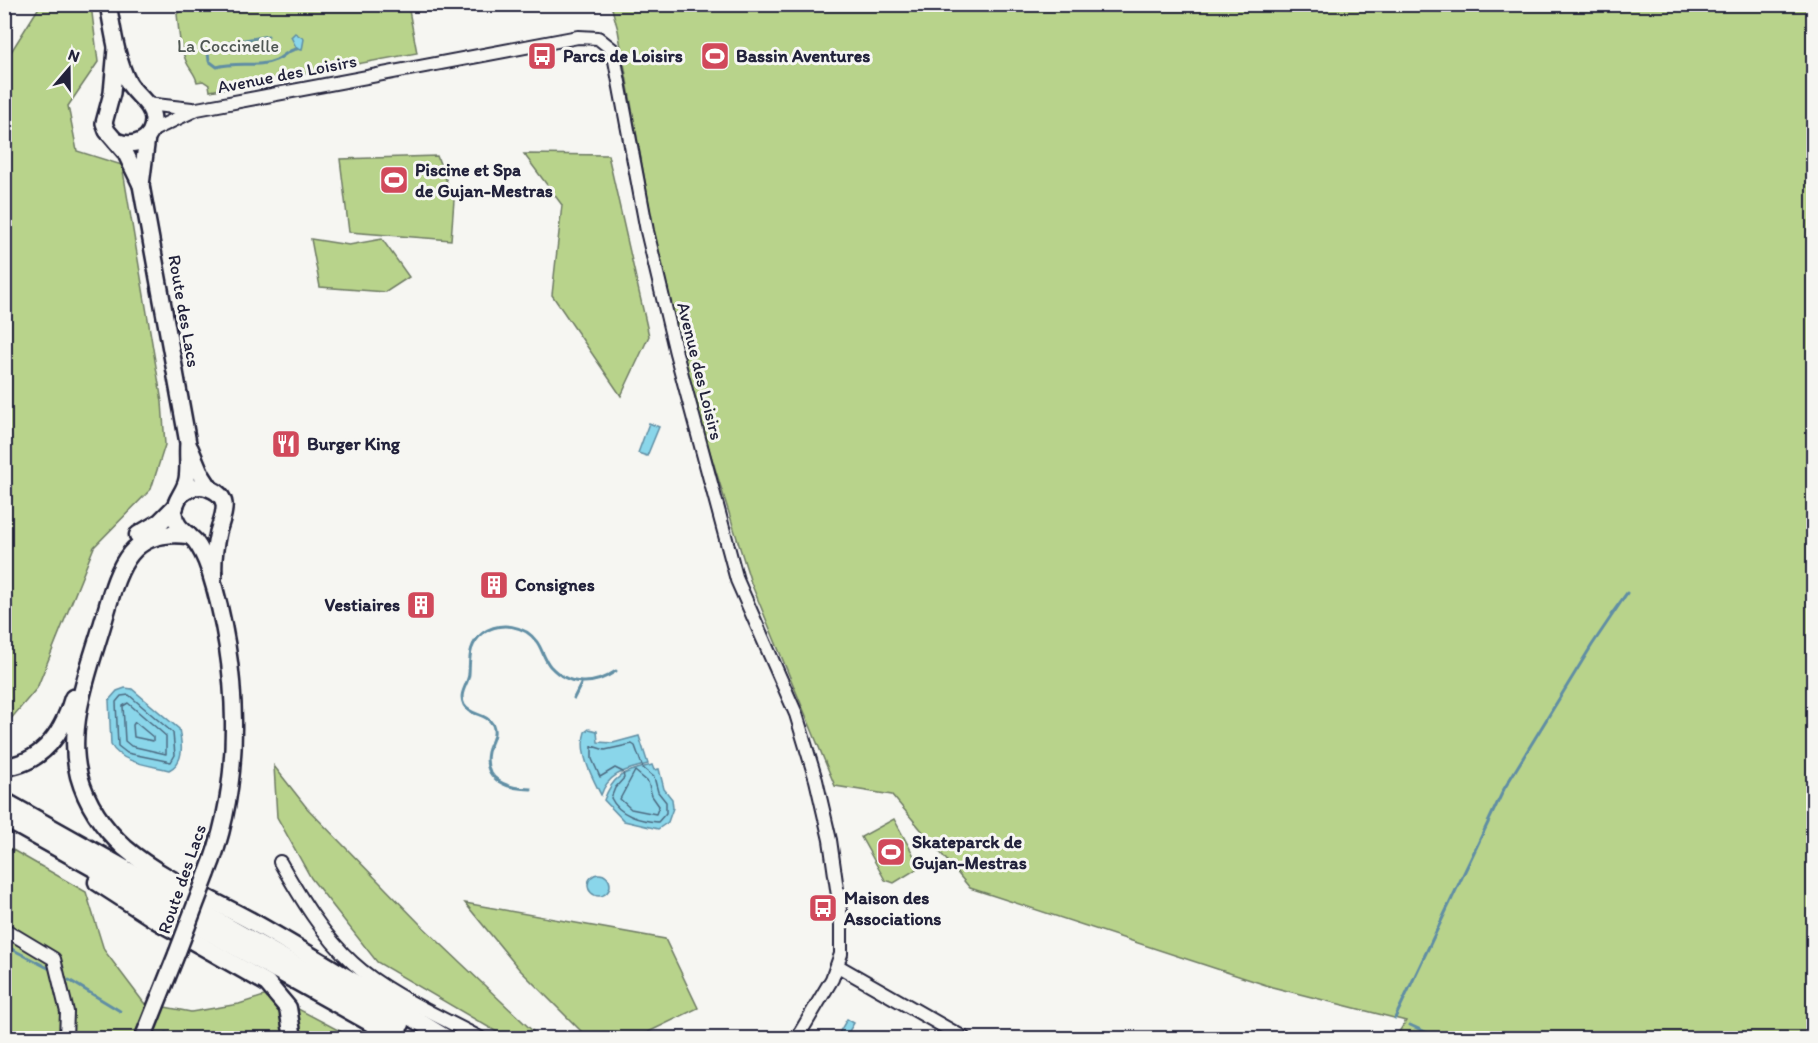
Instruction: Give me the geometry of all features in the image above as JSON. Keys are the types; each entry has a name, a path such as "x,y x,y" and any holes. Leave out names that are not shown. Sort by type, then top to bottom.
{"highway":[{"path":"4,767 36,756 60,731 69,711 112,564 128,543 160,522 178,500"},
{"path":"188,535 167,534 144,542 128,555 115,579 78,714 75,750 84,794 108,832 144,861 253,922 446,1038"},
{"path":"4,801 34,826 70,865 147,914 267,983 283,999 288,1008 293,1038"},
{"path":"4,818 34,826 426,1038"},
{"path":"34,826 398,1038"}],"main road":[{"name":"Route des Lacs","path":"108,4 116,49 127,79 152,113 141,185"},
{"name":"Route des Lacs","path":"116,49 105,123 107,131 125,152 141,185 188,443 187,479 178,500 176,523 201,552 214,584"},
{"path":"108,107 121,98 143,102"},
{"path":"116,141 130,145 149,134"},
{"name":"Route des Lacs","path":"143,1038 207,874 226,811 234,745 228,657 214,584 214,562 225,506 201,474 188,443"},
{"path":"178,500 195,487 210,488"},
{"path":"188,535 204,537 219,529"}],"street":[{"name":"Avenue des Loisirs","path":"149,134 197,110 578,37 598,38 613,50 650,242 675,353 737,580 796,714 820,797 830,840 841,917 842,949 838,966"},
{"name":"Avenue des Loisirs","path":"143,102 197,110"},
{"path":"280,862 308,908 352,963 372,978 480,1038"},
{"path":"4,929 54,959 67,1012 66,1038"},
{"path":"797,1038 838,966 964,1038"}],"green space":[{"path":"41,4 91,5 98,62 68,106 77,151 122,165 162,402 165,445 151,489 94,547 37,688 10,720 4,718 4,63"},
{"name":"La Coccinelle","path":"182,4 408,5 417,53 210,91 209,85 203,81 197,82 184,55 177,14 183,9"},
{"path":"611,5 1813,5 1813,1038 1395,1038 1406,1021 1272,987 970,888 892,795 835,786 751,583 671,328 618,30"},
{"path":"524,154 608,155 649,336 621,396 552,295 562,205"},
{"name":"Piscine et Spa de Gujan-Mestras","path":"437,156 454,200 451,240 349,232 340,159"},
{"path":"311,239 349,245 382,239 409,277 386,292 320,287"},
{"path":"274,766 307,808 421,925 540,1038 507,1038 377,962 311,878 277,817"},
{"name":"Skateparck de Gujan-Mestras","path":"894,819 920,867 894,883 885,880 861,837"},
{"path":"4,845 86,892 104,950 144,1003 191,1012 239,1004 270,994 353,1038 5,1038"},
{"path":"465,903 665,939 698,1008 636,1038 588,1038 519,969"}],"water":[{"path":"295,33 304,39 302,50 297,49 291,37"},
{"path":"649,423 659,427 647,456 638,453"},
{"path":"125,688 132,689 179,729 180,757 174,767 169,770 129,760 111,745 109,700 117,691"},
{"path":"589,729 597,731 598,742 613,743 639,736 648,764 620,773 609,781 601,795 590,772 583,748 585,732"},
{"path":"652,765 654,770 659,769 664,789 672,799 673,808 668,822 658,829 624,821 604,800 612,784 622,775"},
{"path":"599,874 607,877 610,885 607,893 599,896 591,893 588,885 591,877"},
{"path":"847,1019 854,1023 845,1038 836,1038"}],"waterway":[{"path":"268,36 211,46 208,53 209,61 217,67 232,64 262,64 276,60 297,49"},
{"path":"1395,1018 1504,789 1592,645 1627,593 1611,615"},
{"path":"531,789 506,785 493,776 487,762 494,736 493,725 487,718 467,709 462,701 475,642 490,629 512,627 532,636 550,666 565,678 590,682 616,671"},
{"path":"574,698 581,684"},
{"path":"4,945 48,968"},
{"path":"69,980 120,1011"},
{"path":"1410,1025 1439,1038"},
{"path":"166,1033 177,1038"}],"place":[{"name":"Parcs de Loisirs","path":"542,56"},
{"name":"Bassin Aventures","path":"715,56"},
{"name":"Piscine et Spa de Gujan-Mestras","path":"394,180"},
{"name":"Burger King","path":"286,444"},
{"name":"Consignes","path":"494,585"},
{"name":"Vestiaires","path":"421,605"},
{"name":"Skateparck de Gujan-Mestras","path":"891,852"},
{"name":"Maison des Associations","path":"823,908"}]}
